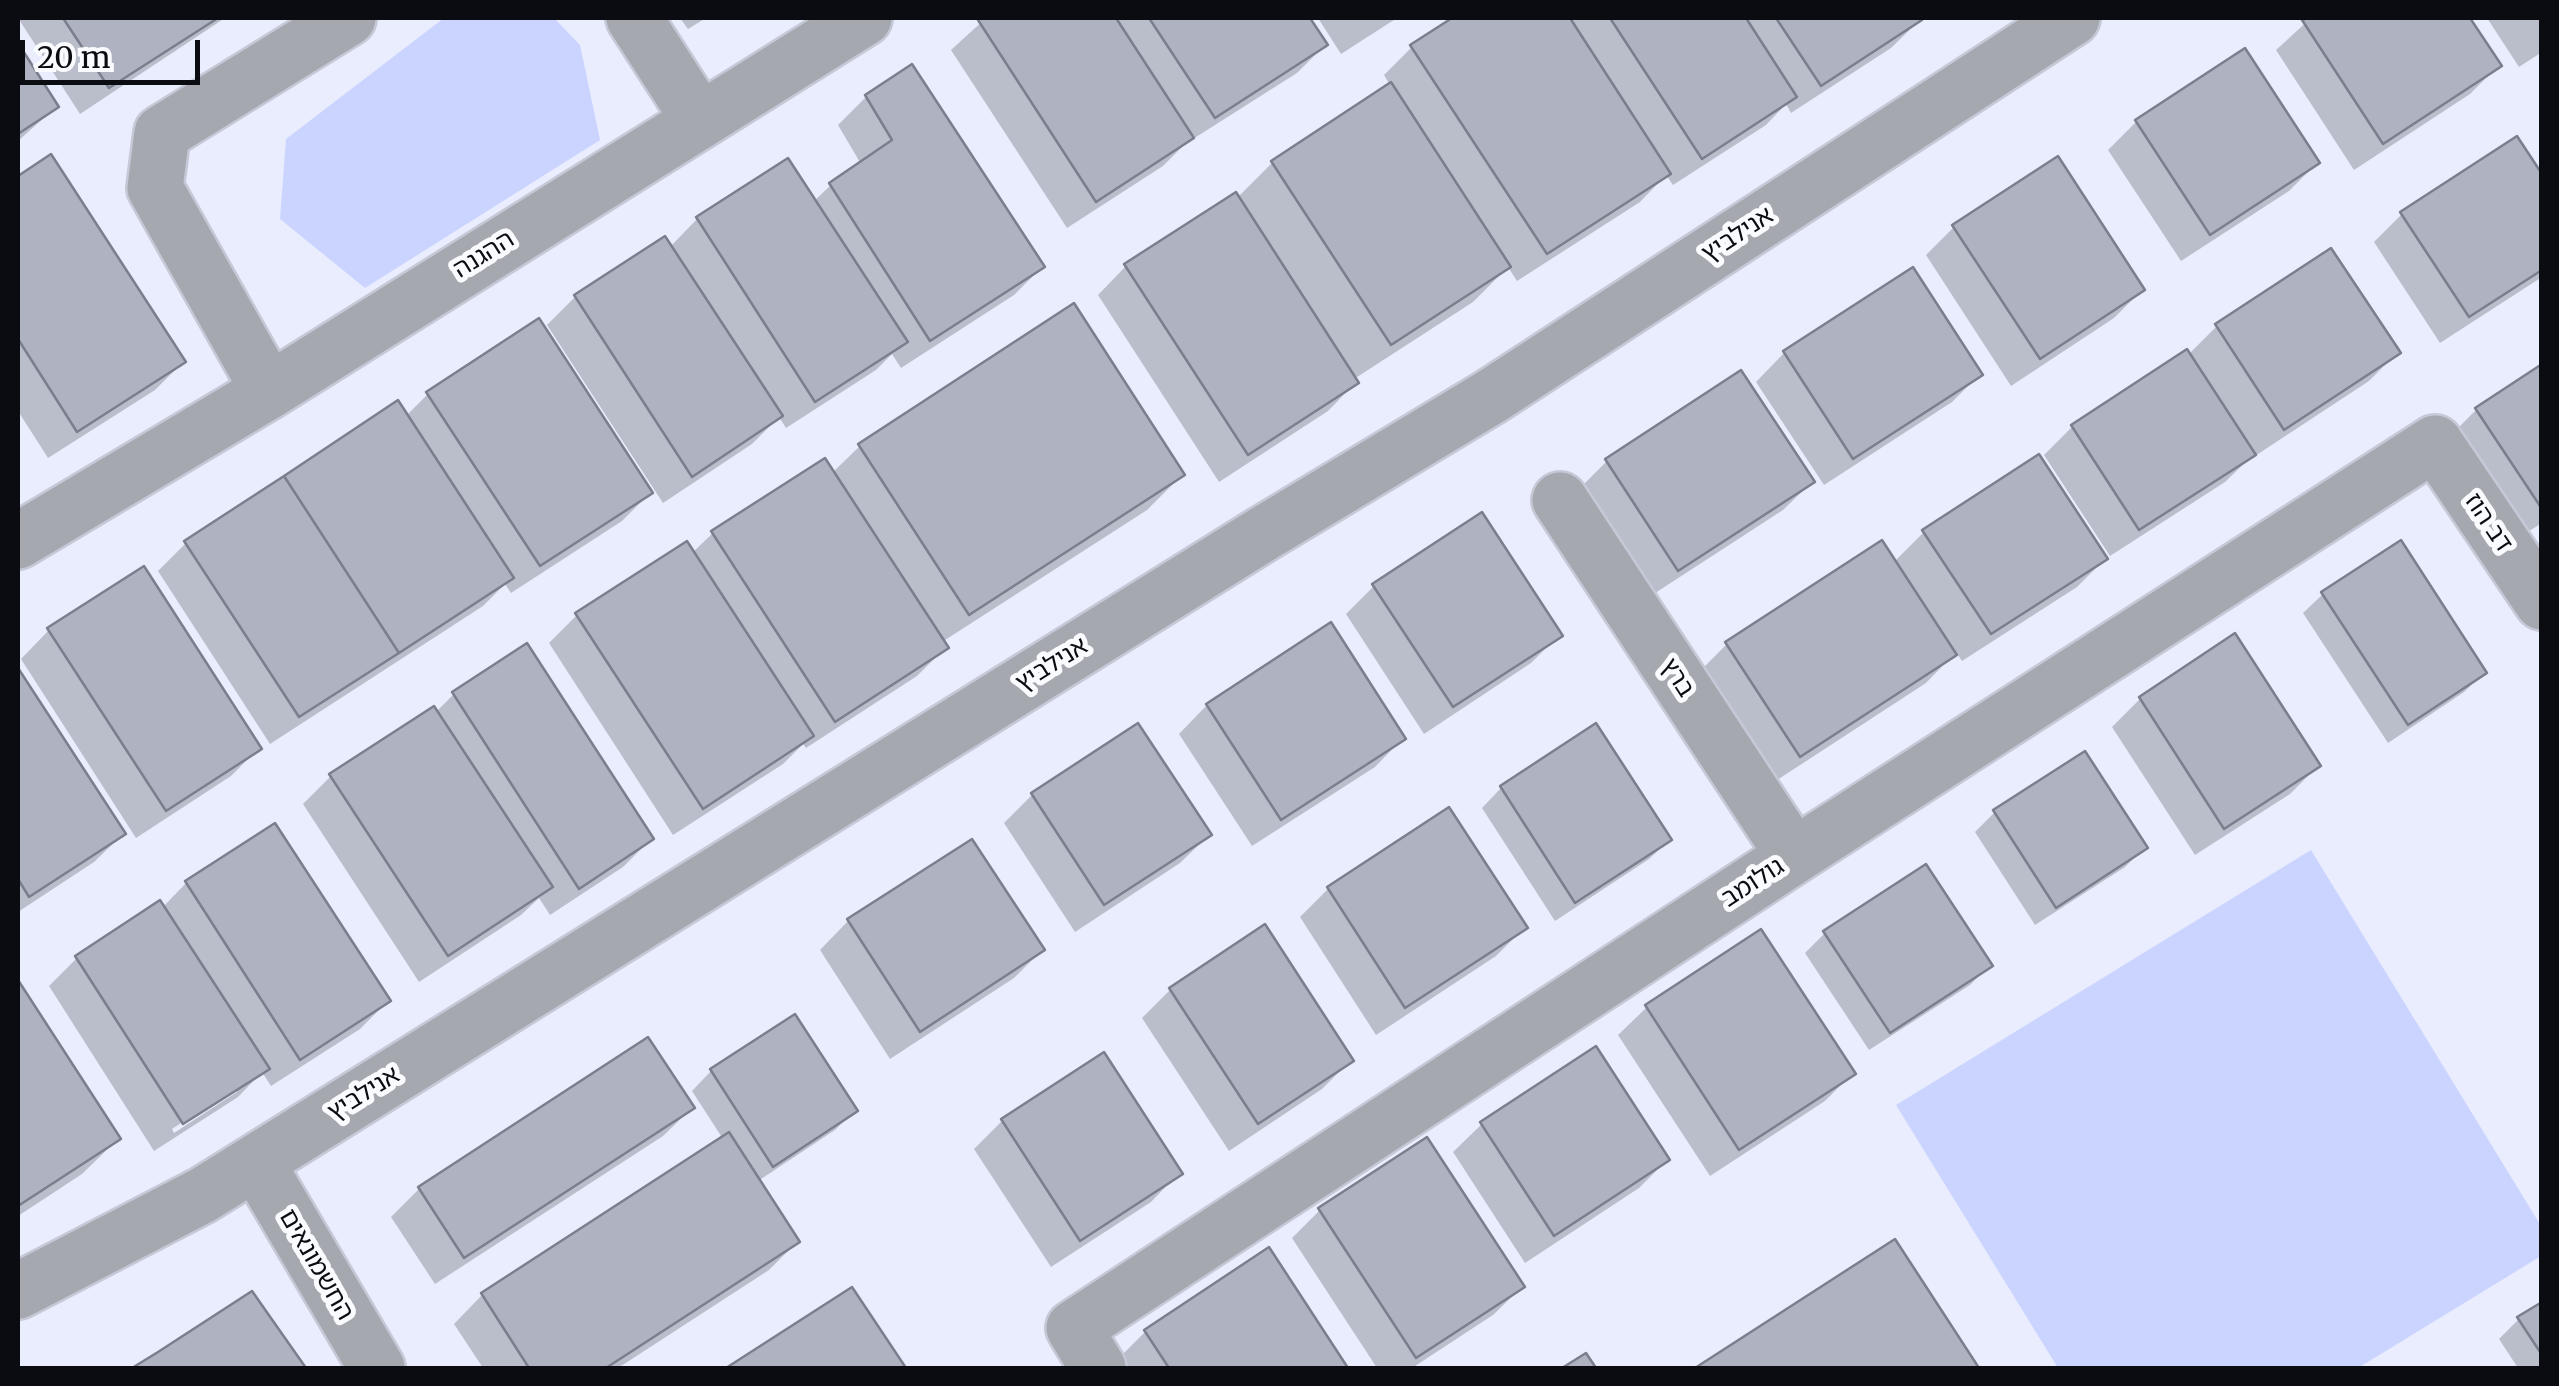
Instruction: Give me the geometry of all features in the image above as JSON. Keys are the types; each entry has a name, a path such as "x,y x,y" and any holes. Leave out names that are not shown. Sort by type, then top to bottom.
{"street":[{"path":"269,391 155,188 162,134 348,18"},
{"path":"634,18 699,119"},
{"name":"ההגנה","path":"18,542 269,391 864,18"},
{"name":"אנילביץ","path":"18,1291 204,1195 1492,396 2072,18"},
{"name":"דב הוז","path":"2434,443 2542,602"},
{"name":"גולומב","path":"1086,1348 1794,856 2434,443"},
{"name":"ברץ","path":"1560,500 1794,856"},
{"name":"החשמונאים","path":"256,1162 377,1368"}],"shaded area":[{"path":"444,18 554,18 580,45 600,140 365,288 280,219 286,139"},
{"path":"2311,850 2541,1226 2541,1256 2358,1368 2058,1368 1896,1105"}],"building":[{"path":"63,18 218,18 109,88"},
{"path":"1116,18 1194,138 1096,202 978,20"},
{"path":"1149,18 1310,18 1328,45 1215,118"},
{"path":"1452,18 1570,18 1671,174 1547,254 1410,45"},
{"path":"1610,18 1746,18 1797,97 1702,159"},
{"path":"1776,18 1921,18 1922,20 1821,86"},
{"path":"2470,18 2502,66 2383,144 2302,20"},
{"path":"18,43 59,107 18,134"},
{"path":"2245,48 2320,163 2210,235 2135,120"},
{"path":"912,64 1045,267 930,341 829,183 892,140 865,95"},
{"path":"1391,82 1511,267 1391,345 1271,161"},
{"path":"2517,136 2542,174 2542,270 2469,317 2400,212"},
{"path":"51,154 186,362 77,432 18,339 18,176"},
{"path":"2058,156 2145,290 2040,359 1952,225"},
{"path":"788,158 908,342 815,402 696,217"},
{"path":"1236,192 1359,383 1248,455 1124,264"},
{"path":"665,236 783,416 692,477 574,295"},
{"path":"2331,248 2401,353 2284,430 2215,324"},
{"path":"1913,267 1983,375 1853,459 1783,351"},
{"path":"1074,303 1185,475 969,615 858,444"},
{"path":"539,318 653,493 540,566 426,392"},
{"path":"2187,349 2256,455 2139,530 2071,425"},
{"path":"2542,364 2542,509 2475,408"},
{"path":"1741,370 1815,482 1678,571 1605,459"},
{"path":"398,400 514,578 399,653 284,476"},
{"path":"2039,454 2108,559 1991,634 1922,530"},
{"path":"825,458 949,648 835,722 711,531"},
{"path":"284,476 399,653 299,717 184,541"},
{"path":"1482,512 1563,636 1453,707 1372,584"},
{"path":"1882,540 1957,655 1800,757 1725,642"},
{"path":"2401,540 2487,673 2408,725 2321,592"},
{"path":"687,541 814,736 703,809 575,613"},
{"path":"144,566 262,749 166,811 47,628"},
{"path":"1331,622 1406,739 1281,820 1206,704"},
{"path":"2235,633 2321,766 2224,829 2139,697"},
{"path":"527,643 654,839 579,889 452,692"},
{"path":"18,668 126,834 29,897 18,879"},
{"path":"434,706 553,887 448,956 329,774"},
{"path":"1138,723 1212,835 1104,905 1031,793"},
{"path":"1596,723 1672,840 1575,903 1500,786"},
{"path":"2085,751 2148,848 2056,908 1993,810"},
{"path":"1449,807 1528,928 1405,1008 1327,887"},
{"path":"275,823 391,1001 300,1060 185,881"},
{"path":"972,839 1045,950 920,1032 847,919"},
{"path":"1926,864 1993,966 1890,1033 1823,931"},
{"path":"160,900 270,1069 183,1124 75,956"},
{"path":"1265,924 1354,1061 1258,1124 1169,988"},
{"path":"1761,929 1856,1074 1739,1150 1645,1005"},
{"path":"18,980 121,1139 18,1206"},
{"path":"795,1014 858,1111 773,1167 710,1069"},
{"path":"648,1037 695,1108 464,1258 418,1187"},
{"path":"1596,1046 1670,1160 1554,1236 1480,1122"},
{"path":"1104,1052 1183,1174 1080,1241 1001,1119"},
{"path":"729,1132 800,1242 606,1368 529,1368 481,1293"},
{"path":"1427,1137 1525,1287 1416,1358 1318,1208"},
{"path":"1895,1239 1979,1368 1695,1368"},
{"path":"1269,1247 1348,1368 1169,1368 1144,1330"},
{"path":"852,1287 906,1368 726,1368"},
{"path":"252,1291 306,1368 132,1368 158,1352"},
{"path":"2542,1302 2542,1355 2517,1317"},
{"path":"1586,1353 1596,1368 1562,1368"}]}
